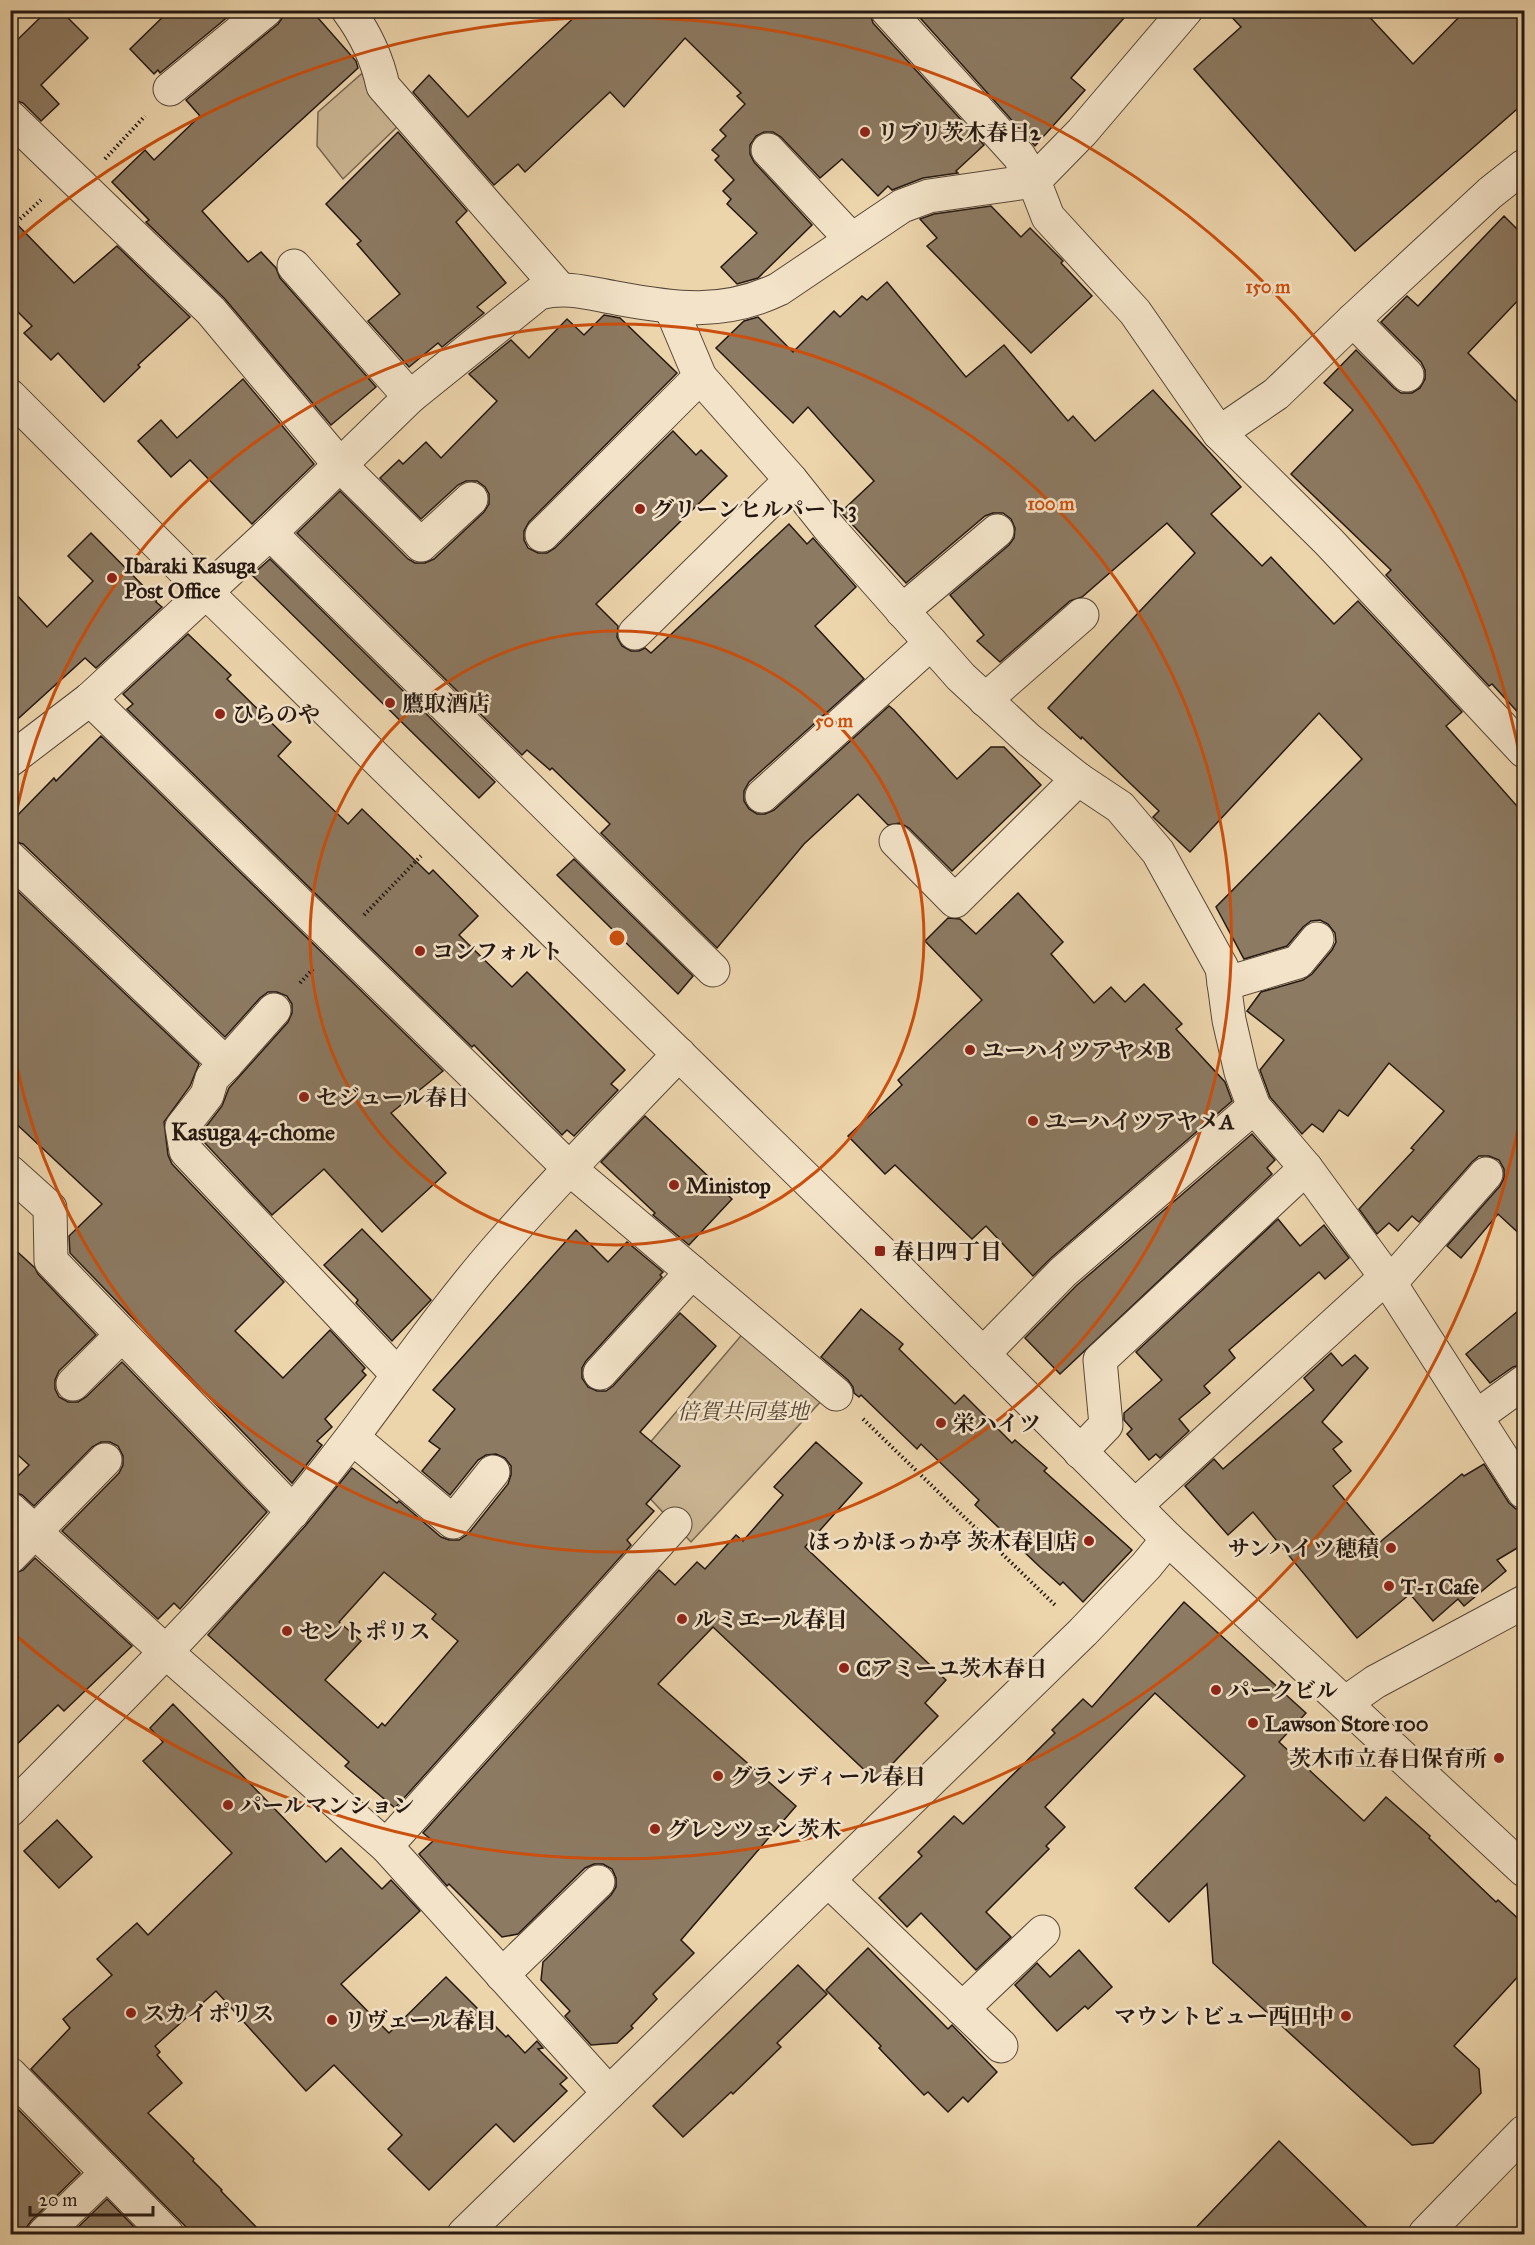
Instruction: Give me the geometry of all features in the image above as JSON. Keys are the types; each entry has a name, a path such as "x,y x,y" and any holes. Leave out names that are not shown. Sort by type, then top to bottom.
{"street":[{"path":"170,89 266,10"},
{"path":"887,10 1019,156 1034,181 1048,217 1135,312 1219,433 1329,542 1520,739"},
{"path":"10,760 90,699 270,533 410,397 539,293 559,288 671,308 716,307 758,299 779,289 902,206 929,196 1034,181 1082,132 1186,10"},
{"path":"354,13 378,65 382,86 559,288"},
{"path":"10,117 211,311 340,465 421,545 471,499"},
{"path":"768,150 851,239"},
{"path":"1219,433 1276,394 1490,193 1524,166"},
{"path":"294,266 410,397"},
{"path":"671,308 700,377 931,643 984,700 1029,740 1078,779 1120,807 1158,852 1222,968 1229,1020 1240,1072 1254,1107 1306,1168 1388,1280 1524,1492"},
{"path":"1353,320 1407,375"},
{"path":"542,536 700,377"},
{"path":"10,396 1168,1539 1524,1870"},
{"path":"635,633 791,480"},
{"path":"903,611 997,531"},
{"path":"270,533 712,970"},
{"path":"984,700 1082,615"},
{"path":"762,796 931,643"},
{"path":"90,699 570,1169 836,1394"},
{"path":"896,842 955,901 1078,779"},
{"path":"10,858 226,1064"},
{"path":"1224,984 1298,962 1317,939"},
{"path":"274,1010 212,1078 207,1095 182,1127 186,1151 398,1375"},
{"path":"10,1810 166,1652 293,1512 353,1438 398,1375 501,1243 679,1054"},
{"path":"983,1354 1063,1272 1254,1107"},
{"path":"1080,1452 1106,1425 1100,1360 1306,1168"},
{"path":"10,1172 50,1208 51,1261 293,1512"},
{"path":"1135,1506 1388,1280 1486,1174"},
{"path":"600,1373 692,1272"},
{"path":"73,1384 122,1335"},
{"path":"1476,1417 1524,1382"},
{"path":"353,1438 453,1522 493,1472"},
{"path":"10,1557 105,1460"},
{"path":"10,1509 166,1652 386,1846 609,2092"},
{"path":"386,1846 675,1524"},
{"path":"464,2235 1083,1632 1146,1566 1168,1539"},
{"path":"1346,1703 1376,1682 1524,1602"},
{"path":"828,1880 1001,2046"},
{"path":"502,1975 598,1882"},
{"path":"963,2009 1043,1932"},
{"path":"10,2074 167,2235"},
{"path":"1425,2235 1524,2132"},
{"path":"44,2235 107,2173"}],"path":[{"path":"80,185 170,89"},
{"path":"274,1010 448,827"},
{"path":"836,1394 1083,1632"}],"green space":[{"path":"367,69 400,124 343,179 317,146 318,112"},
{"name":"倍賀共同墓地","path":"745,1331 824,1398 691,1542 625,1472"}],"building":[{"path":"48,10 60,10 88,38 41,85 59,104 41,121 23,103 10,99 10,47"},
{"path":"170,10 236,10 160,73 158,70 154,74 130,49"},
{"path":"284,10 311,10 356,61 358,68 202,211 248,262 261,252 276,268 280,278 376,387 331,425 225,299 146,222 149,220 112,182 145,150 154,160 200,116 186,100 278,24 283,17"},
{"path":"582,10 869,10 873,23 984,145 956,171 958,173 923,178 892,190 888,186 878,196 842,159 820,178 781,137 773,132 764,132 756,136 750,145 750,154 754,162 812,225 758,278 737,284 721,267 757,233 727,204 731,199 723,191 734,180 715,160 719,156 712,150 726,136 720,130 745,104 737,96 741,93 685,38 624,107 610,92 525,172 518,164 494,185 413,92 429,75 468,117"},
{"path":"913,10 1131,10 1071,78 1085,90 1035,146"},
{"path":"1225,10 1363,10 1413,64 1466,10 1524,10 1524,103 1355,251 1194,69 1241,27"},
{"path":"398,132 467,211 456,222 506,283 477,307 484,313 442,347 438,343 409,367 368,321 400,294 357,244 361,241 326,204"},
{"path":"991,206 1021,237 1030,228 1063,261 1061,263 1092,296 1031,353 927,246 937,238 920,219 934,214"},
{"path":"1504,216 1524,236 1524,294 1468,353 1524,409 1524,719 1492,684 1489,686 1386,575 1391,570 1291,474 1353,410 1324,383 1356,350 1401,393 1412,393 1420,388 1425,379 1425,370 1421,362 1381,322 1407,296 1418,306"},
{"path":"10,217 74,283 117,246 190,317 138,365 140,367 104,402 58,353 51,360 24,333 32,326 10,304"},
{"path":"887,282 966,377 1004,345 1068,421 1073,416 1095,441 1153,390 1241,487 1211,514 1262,566 1271,557 1334,624 1358,601 1462,712 1446,726 1524,814 1524,1238 1498,1214 1461,1258 1447,1246 1500,1186 1504,1178 1504,1169 1499,1160 1489,1156 1479,1156 1472,1162 1419,1222 1412,1216 1398,1231 1389,1223 1377,1234 1359,1209 1414,1150 1411,1148 1444,1111 1389,1063 1348,1116 1339,1110 1323,1132 1312,1124 1302,1134 1270,1097 1260,1070 1284,1040 1247,1011 1261,992 1303,980 1312,974 1332,950 1336,942 1335,933 1328,924 1320,920 1311,921 1287,946 1244,959 1216,907 1362,759 1319,713 1190,852 1153,817 1159,811 1082,737 1081,739 1048,708 1195,553 1167,523 1082,597 1070,601 1000,662 977,641 984,635 950,595 1009,545 1014,538 1015,528 1011,519 1003,513 985,516 906,583 841,512 874,481 808,407 793,423 716,348 744,321 758,317 793,352 834,311 840,317 862,296 867,300"},
{"path":"604,315 620,318 677,373 529,522 524,531 524,540 528,548 538,553 547,553 555,548 673,431 696,455 701,450 727,476 596,604 618,626 617,637 622,646 631,651 645,648 651,653 789,524 807,544 813,538 856,587 815,626 864,679 749,782 744,791 744,801 749,809 757,814 765,814 774,810 889,706 957,779 991,747 1004,747 1041,785 952,871 909,828 900,823 888,825 858,794 804,844 717,948 601,833 610,824 552,768 550,770 527,750 522,755 297,533 340,491 408,559 415,563 425,563 434,559 484,512 489,504 489,494 485,487 477,481 466,481 458,485 421,519 380,478 399,460 403,464 426,442 441,458 497,401 469,374 511,340 529,358 567,319 584,335"},
{"path":"243,379 314,464 252,524 190,460 171,477 138,441 161,420 177,438"},
{"path":"91,533 162,607 96,668 85,658 10,726 10,588 47,627 93,581 68,556"},
{"path":"270,559 495,782 479,798 252,575"},
{"path":"188,634 231,675 227,679 291,742 278,756 348,824 362,809 429,874 433,870 478,916 459,935 512,987 527,972 625,1070 611,1084 618,1090 574,1136 567,1130 562,1135 474,1045 472,1047 127,709 133,704 123,694"},
{"path":"101,736 443,1071 391,1113 446,1173 382,1232 324,1169 272,1215 204,1142 202,1132 222,1106 229,1088 288,1022 292,1013 292,1004 287,996 277,992 268,992 225,1037 23,844 10,840 10,823 54,778 56,781"},
{"path":"574,859 693,976 678,994 557,875"},
{"path":"10,884 199,1064 190,1086 164,1122 168,1155 172,1164 284,1282 235,1331 283,1378 330,1330 365,1368 362,1371 366,1375 325,1419 332,1427 317,1441 322,1445 292,1483 70,1253 69,1236 102,1204 10,1118"},
{"path":"1018,893 1063,942 1051,954 1094,1003 1111,987 1125,1002 1144,984 1182,1024 1176,1029 1225,1082 1232,1101 1033,1276 986,1226 972,1239 895,1165 885,1174 848,1136 902,1085 898,1080 982,1000 925,941 948,918 960,919 976,934"},
{"path":"645,1116 732,1199 689,1245 653,1215 655,1213 601,1162"},
{"path":"1252,1134 1275,1160 1267,1168 1272,1174 1060,1374 1025,1338 1076,1286"},
{"path":"1278,1219 1300,1246 1324,1225 1349,1258 1325,1279 1319,1272 1229,1350 1235,1358 1204,1386 1210,1393 1179,1419 1189,1431 1160,1458 1156,1454 1149,1460 1127,1434 1132,1429 1124,1420 1124,1413 1162,1380 1136,1352"},
{"path":"362,1229 431,1300 392,1341 356,1303 358,1300 324,1265"},
{"path":"576,1230 608,1262 627,1242 663,1272 660,1275 662,1277 586,1361 582,1368 582,1378 588,1387 597,1391 606,1391 613,1386 680,1313 716,1346 640,1432 680,1466 646,1504 654,1511 627,1540 631,1545 395,1808 345,1766 349,1762 208,1635 306,1525 352,1468 397,1503 399,1501 441,1537 459,1540 468,1534 508,1484 511,1466 505,1458 496,1454 486,1455 478,1460 450,1495 422,1471 440,1449 429,1441 455,1409 433,1390","holes":["384,1572 436,1614 432,1619 458,1641 385,1726 382,1723 378,1728 325,1680 361,1641 339,1622"]},
{"path":"10,1245 35,1268 38,1274 96,1335 59,1371 55,1380 55,1389 59,1397 68,1402 78,1402 122,1362 267,1512 180,1609 174,1603 158,1619 62,1531 119,1473 123,1465 123,1456 118,1446 110,1442 101,1442 92,1447 34,1506 22,1495 10,1491 10,1484 29,1465 10,1448"},
{"path":"1524,1306 1524,1364 1513,1367 1490,1383 1466,1354"},
{"path":"861,1309 903,1344 899,1349 955,1404 964,1395 1012,1443 1015,1440 1047,1468 1044,1471 1132,1550 1083,1602 1063,1582 1060,1585 975,1505 979,1500 921,1444 917,1449 861,1395 859,1397 854,1393 848,1380 821,1357"},
{"name":"サンハイツ穂積","path":"1331,1353 1342,1366 1355,1355 1368,1368 1322,1422 1342,1442 1333,1449 1351,1471 1333,1486 1380,1542 1462,1474 1464,1476 1484,1464 1509,1503 1516,1509 1524,1511 1524,1544 1497,1560 1506,1571 1464,1606 1458,1599 1433,1621 1410,1594 1357,1638 1253,1512 1228,1535 1185,1486 1214,1459 1223,1469 1314,1390 1304,1378"},
{"path":"816,1442 862,1483 805,1547 946,1680 925,1703 938,1716 876,1781 713,1627 658,1684 796,1806 681,1940 694,1953 653,1994 657,1999 631,2026 633,2028 617,2043 591,2045 565,2016 570,2011 541,1980 543,1962 611,1895 616,1887 616,1878 612,1869 603,1864 594,1864 585,1868 518,1934 502,1937 449,1884 447,1886 419,1854 433,1841 423,1833 659,1570 675,1585 697,1562 705,1569 736,1535 743,1541 783,1495 774,1487"},
{"path":"35,1558 132,1646 64,1711 58,1705 10,1751 10,1684 18,1677 10,1661 10,1575 23,1570"},
{"path":"1184,1602 1306,1713 1279,1742 1364,1821 1386,1797 1430,1836 1429,1838 1496,1902 1498,1900 1524,1924 1524,1970 1454,2046 1479,2069 1481,2093 1433,2143 1412,2145 1213,1963 1207,1884 1169,1922 1135,1888 1245,1776 1155,1693 1045,1807 1065,1827 1046,1846 1049,1849 986,1912 1011,1937 976,1970 921,1913 907,1927 879,1898 922,1856 918,1852 954,1816 963,1824 1055,1733 1052,1730 1083,1699 1092,1707"},
{"path":"173,1704 326,1862 341,1848 382,1889 391,1880 420,1911 341,1984 389,2033 446,1977 525,2053 537,2041 543,2048 538,2049 567,2078 560,2084 567,2091 514,2142 496,2124 429,2190 388,2149 402,2135 334,2065 306,2091 216,1991 155,2046 160,2052 157,2055 182,2083 148,2113 264,2235 194,2235 31,2069 70,2028 63,2019 112,1975 97,1959 137,1923 148,1935 232,1853 143,1761 163,1742 150,1728"},
{"path":"57,1820 92,1857 59,1888 24,1851"},
{"path":"868,1948 948,2029 952,2025 997,2072 968,2102 963,2097 948,2112 928,2092 924,2095 879,2048 881,2046 826,1990"},
{"path":"1079,1950 1112,1987 1088,2009 1085,2006 1057,2031 1015,1985 1037,1963 1050,1977"},
{"path":"798,1965 827,1994 777,2043 781,2047 733,2094 731,2092 683,2137 653,2106"},
{"path":"10,2101 80,2173 31,2221 26,2228 26,2235 10,2235"},
{"path":"1279,2141 1375,2235 1189,2235"},
{"path":"107,2199 137,2230 132,2235 70,2235"}],"place":[{"name":"リブリ茨木春日2","path":"865,132"},
{"name":"グリーンヒルパート3","path":"640,509"},
{"name":"Ibaraki Kasuga Post Office","path":"112,578"},
{"name":"鷹取酒店","path":"390,703"},
{"name":"ひらのや","path":"220,714"},
{"name":"コンフォルト","path":"420,951"},
{"name":"ユーハイツアヤメB","path":"970,1050"},
{"name":"セジュール春日","path":"304,1097"},
{"name":"ユーハイツアヤメA","path":"1033,1121"},
{"name":"Ministop","path":"674,1185"},
{"name":"春日四丁目","path":"880,1251"},
{"name":"栄ハイツ","path":"941,1423"},
{"name":"ほっかほっか亭 茨木春日店","path":"1089,1541"},
{"name":"サンハイツ穂積","path":"1391,1548"},
{"name":"T-1 Cafe","path":"1389,1586"},
{"name":"ルミエール春日","path":"682,1619"},
{"name":"セントポリス","path":"287,1631"},
{"name":"Cアミーユ茨木春日","path":"844,1668"},
{"name":"パークビル","path":"1216,1690"},
{"name":"Lawson Store 100","path":"1253,1723"},
{"name":"茨木市立春日保育所","path":"1499,1758"},
{"name":"グランディール春日","path":"718,1776"},
{"name":"パールマンション","path":"228,1805"},
{"name":"グレンツェン茨木","path":"655,1829"},
{"name":"スカイポリス","path":"131,2013"},
{"name":"マウントビュー西田中","path":"1346,2016"},
{"name":"リヴェール春日","path":"332,2020"}],"district":[{"name":"Kasuga 4-chome","path":"253,1132"}]}
